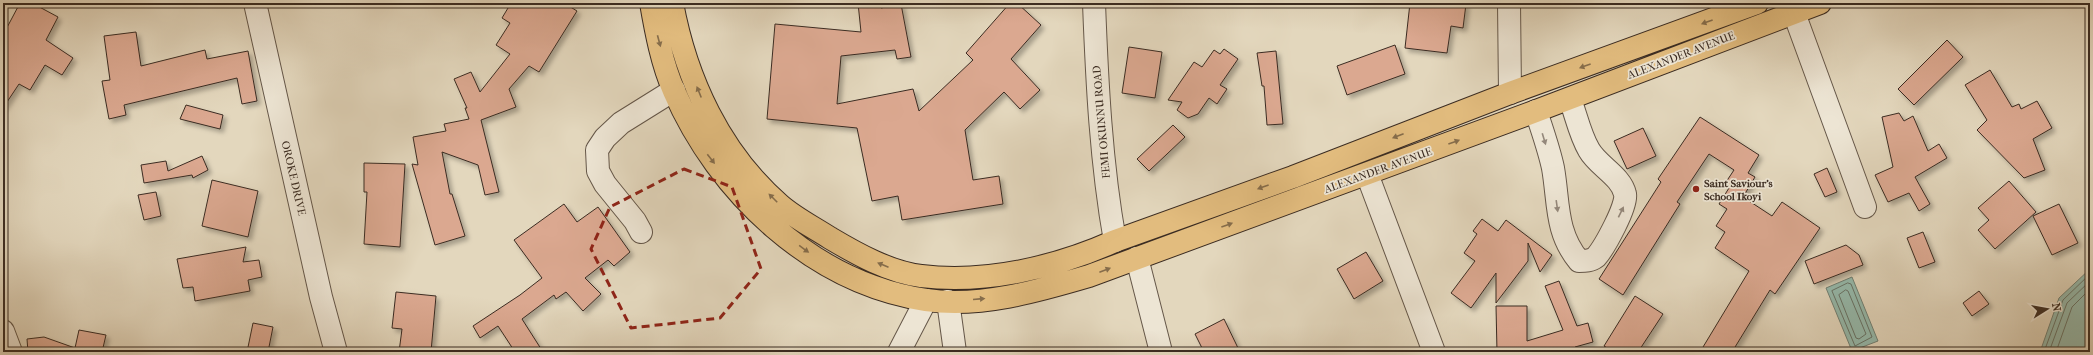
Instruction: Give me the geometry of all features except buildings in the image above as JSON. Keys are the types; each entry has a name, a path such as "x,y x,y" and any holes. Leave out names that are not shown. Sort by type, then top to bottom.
{"main road":[{"name":"ALEXANDER AVENUE","path":"651,3 655,26 674,90 708,155 747,203 788,238 836,270 860,282 881,290 926,300 948,301 1005,296 1041,290 1089,276 1570,99 1820,3"},
{"name":"ALEXANDER AVENUE","path":"672,3 689,64 709,116 738,161 758,184 780,205 849,250 897,271 920,276 952,278 980,277 1009,272 1062,260 1091,251 1294,176 1510,92 1757,3"},
{"path":"1294,176 1301,198"}],"street":[{"name":"OROKE DRIVE","path":"255,3 321,297 336,352"},
{"name":"FEMI OKUNNU ROAD","path":"1094,3 1107,190 1115,241"},
{"path":"1509,3 1510,92"},
{"path":"1794,13 1865,207"},
{"path":"641,232 635,221 605,184 598,171 597,150 605,138 621,123 674,90"},
{"path":"1536,111 1553,167 1562,232 1570,251 1579,261 1588,261 1596,257 1608,237 1624,207 1626,196 1623,187 1589,151 1570,99"},
{"path":"1367,174 1434,352"},
{"path":"1137,258 1161,352"},
{"path":"899,352 926,300"},
{"path":"948,301 955,352"},
{"path":"3,331 11,352"}],"highlighted area":[{"path":"684,169 732,187 761,269 720,318 631,328 591,249 610,207"}],"water":[{"path":"2090,269 2090,352 2040,352 2059,298"},
{"path":"1852,277 1878,341 1852,351 1826,288"}],"place":[{"name":"Saint Saviour's School Ikoyi","path":"1696,189"}]}
